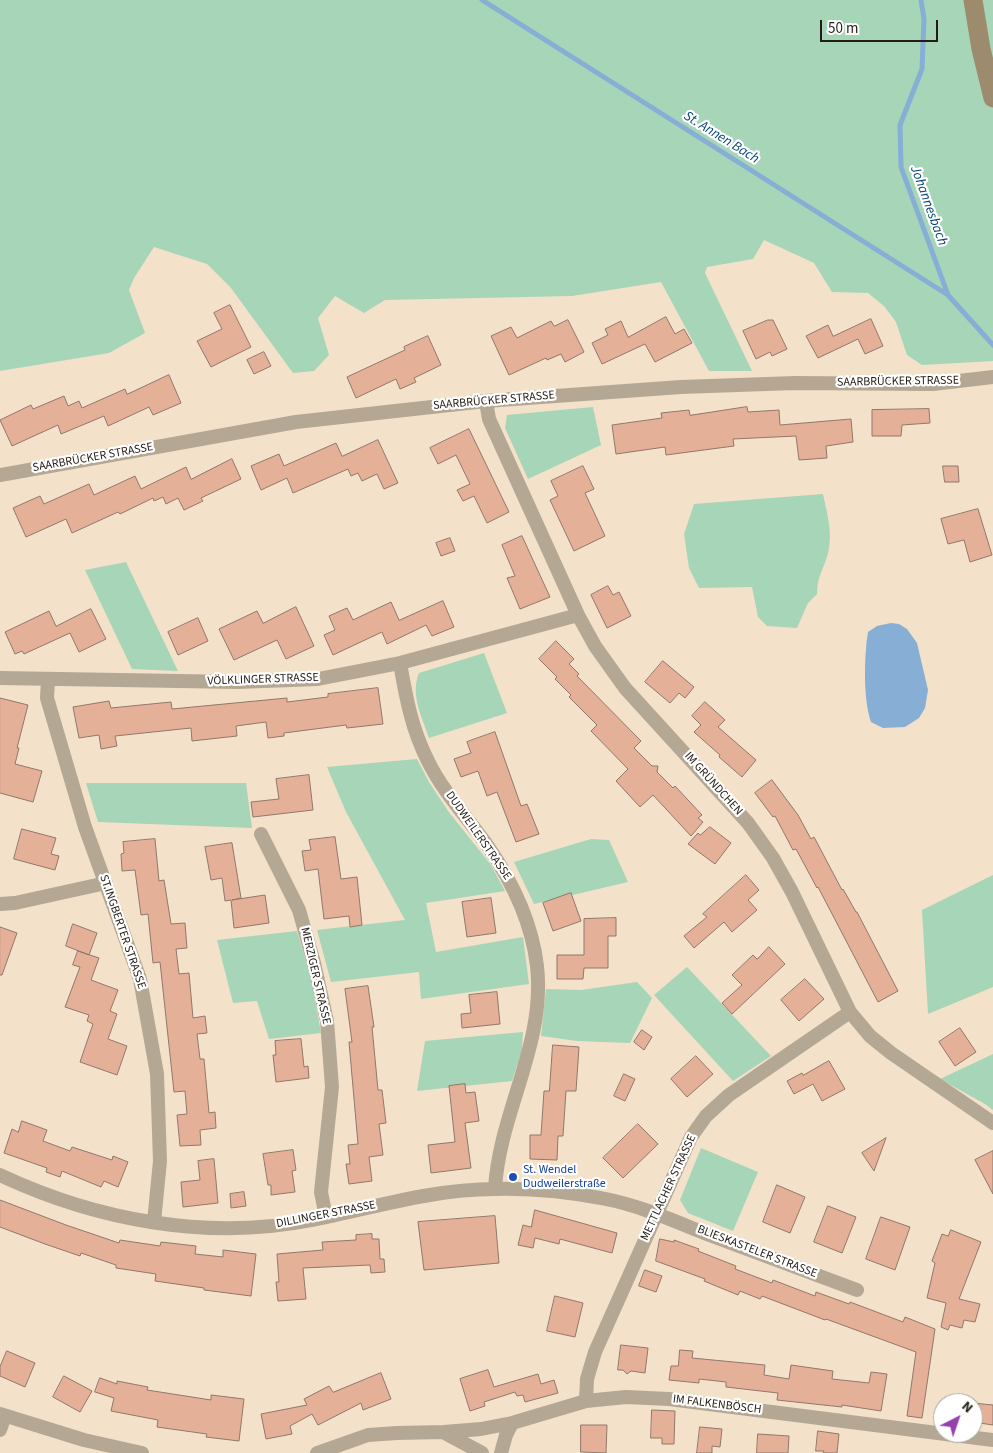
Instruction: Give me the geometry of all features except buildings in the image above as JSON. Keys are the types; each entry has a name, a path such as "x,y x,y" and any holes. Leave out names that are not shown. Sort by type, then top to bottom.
{"main road":[{"path":"973,0 981,49 993,98"}],"street":[{"name":"SAARBRÜCKER STRASSE","path":"0,476 296,422 486,401 681,387 795,383 933,384 992,377"},
{"name":"IM GRÜNDCHEN","path":"486,401 489,419 578,615 595,646 625,688 748,823 773,858 792,892 850,1012 870,1036 891,1054 993,1123"},
{"name":"VÖLKLINGER STRASSE","path":"0,678 237,682 318,679 400,663 578,615"},
{"name":"DUDWEILERSTRASSE","path":"400,663 411,718 428,762 454,803 487,845 512,885 529,926 537,967 537,1002 532,1039 521,1081 505,1129 496,1166 495,1188"},
{"name":"ST.INGBERTER STRASSE","path":"48,680 47,698 85,828 140,979 157,1074 160,1160 154,1222"},
{"name":"MERZIGER STRASSE","path":"261,834 299,910 314,963 327,1021 332,1087 321,1192 326,1217"},
{"path":"0,904 16,903 106,883"},
{"name":"METTLACHER STRASSE","path":"586,1401 586,1379 595,1352 691,1137 706,1116 729,1095 850,1012"},
{"name":"DILLINGER STRASSE","path":"0,1176 70,1203 124,1217 198,1228 232,1229 270,1226 326,1217 403,1200 495,1188 547,1191 606,1199 656,1215"},
{"name":"BLIESKASTELER STRASSE","path":"656,1215 857,1290"},
{"name":"IM FALKENBÖSCH","path":"317,1453 368,1435 481,1429 512,1423 586,1401 626,1396 669,1399 993,1440"},
{"path":"0,1430 3,1415 84,1440 142,1453"},
{"path":"501,1453 506,1435 512,1423"},
{"path":"444,1432 482,1453"}],"green space":[{"path":"0,0 993,0 993,361 922,365 907,355 896,322 884,306 868,293 832,292 814,263 764,240 753,259 707,267 705,273 752,371 709,371 661,282 572,296 385,300 364,313 335,296 318,318 329,355 314,371 293,373 231,288 207,264 154,247 134,278 129,290 145,333 109,353 0,371"},
{"path":"593,407 601,445 528,479 505,428 507,415"},
{"path":"823,494 830,531 828,553 819,577 817,594 808,603 797,628 767,626 758,617 752,587 699,588 689,568 684,534 694,504"},
{"path":"126,562 178,671 132,669 85,570"},
{"path":"484,653 507,713 429,738 416,698 419,673"},
{"path":"417,759 448,811 491,865 505,891 426,903 436,952 523,937 529,984 421,999 419,972 331,982 317,930 405,920 346,812 327,767"},
{"path":"86,783 246,783 252,828 98,822"},
{"path":"591,839 609,840 628,882 534,904 514,862"},
{"path":"993,875 993,987 928,1014 922,910"},
{"path":"297,931 311,977 321,1033 269,1039 257,1001 233,1003 217,940"},
{"path":"687,967 771,1056 733,1081 654,995"},
{"path":"637,982 652,998 630,1043 577,1041 541,1036 546,989 581,990"},
{"path":"523,1032 522,1050 512,1081 417,1091 425,1041"},
{"path":"993,1054 993,1110 940,1079"},
{"path":"701,1148 758,1172 733,1231 688,1213 680,1200"}],"water":[{"path":"891,623 899,624 907,629 917,643 928,690 925,708 919,718 905,727 883,728 871,722 868,713 865,690 866,653 868,632 877,626"}],"waterway":[{"name":"St. Annen Bach","path":"482,0 948,295"},
{"name":"Johannesbach","path":"921,0 924,19 922,69 900,125 901,167 948,295 993,345"}],"place":[{"name":"St. Wendel Dudweilerstraße","path":"513,1177"}]}
